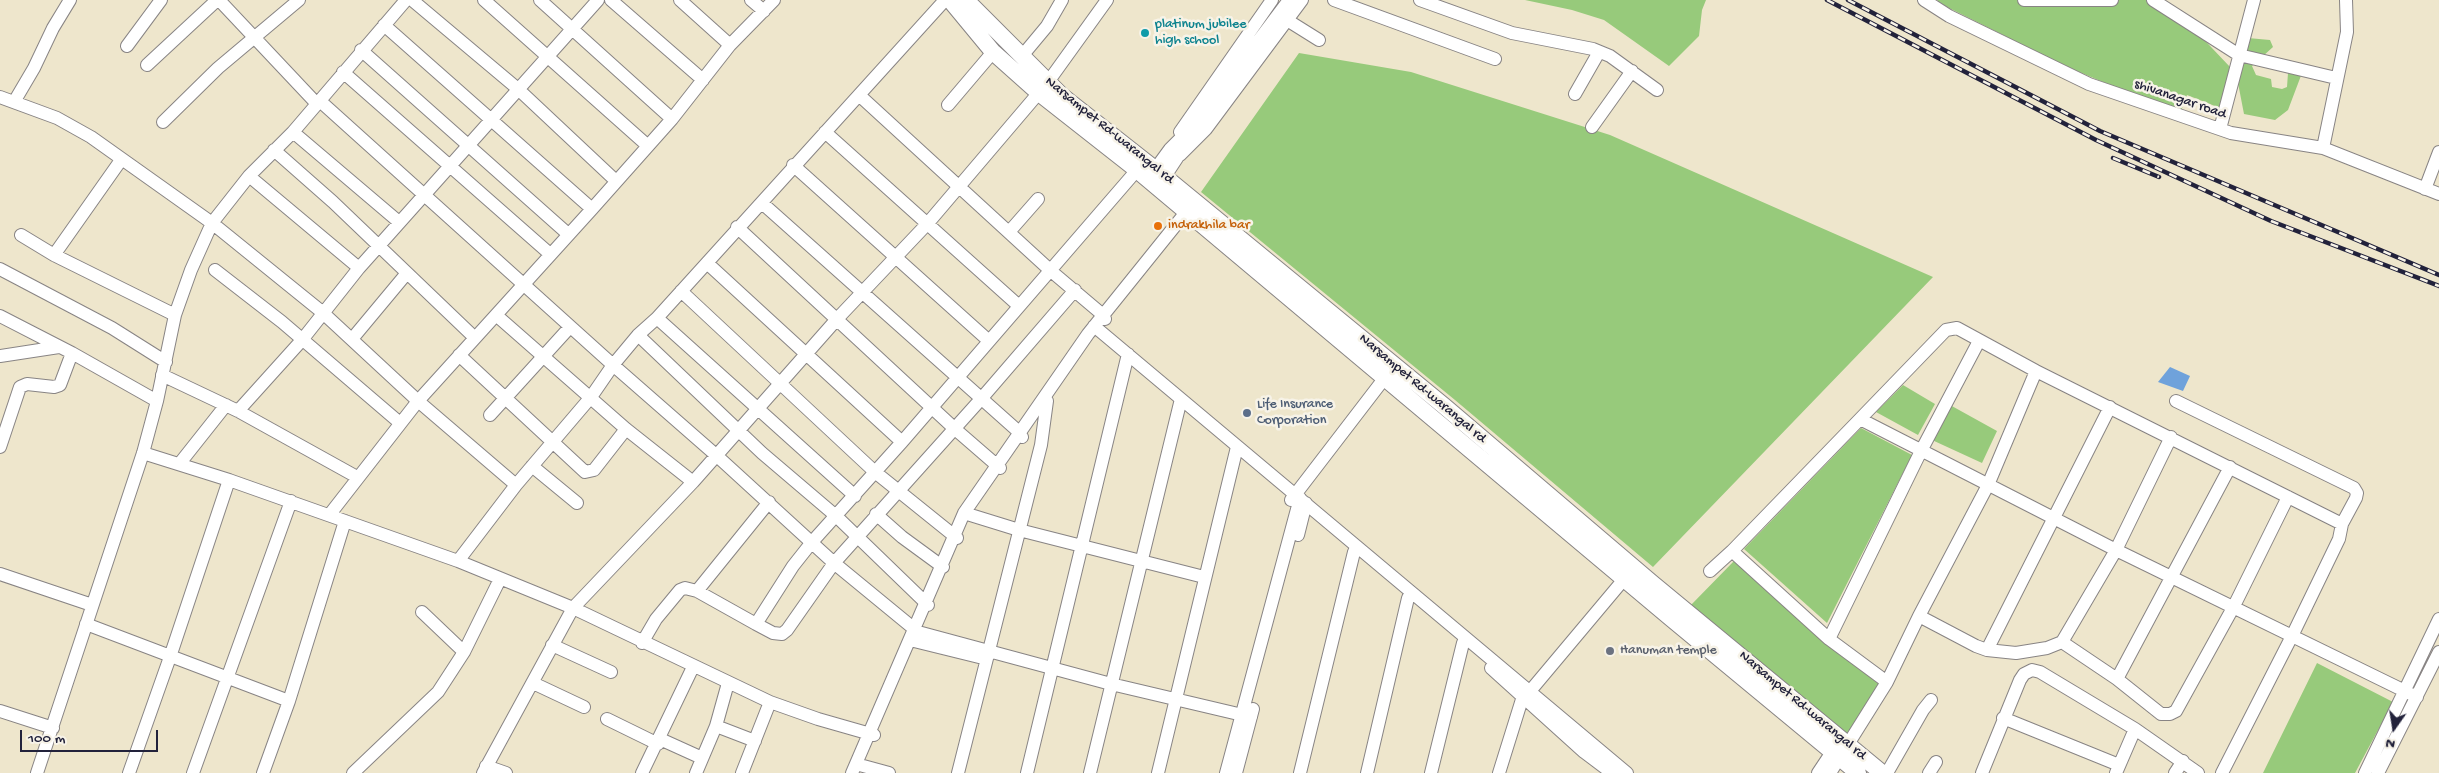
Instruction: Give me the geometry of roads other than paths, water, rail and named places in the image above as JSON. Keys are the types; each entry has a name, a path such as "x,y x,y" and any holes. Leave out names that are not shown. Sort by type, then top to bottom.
{"main road":[{"name":"Narsampet Rd-warangal rd","path":"950,0 993,52 1043,87 1390,372 1625,578 1840,748 1882,773"},
{"name":"Narsampet Rd-warangal rd","path":"966,0 1022,56 1043,87"},
{"name":"Narsampet Rd-warangal rd","path":"1153,176 1188,213 1390,372 1652,583 1840,748 1858,773"}],"street":[{"path":"14,102 70,0"},
{"path":"127,46 161,0"},
{"path":"147,65 218,0 318,103 424,194 570,327 769,502 914,636 1112,688 1246,719"},
{"path":"163,122 218,68 299,0"},
{"path":"36,773 53,728 143,453 157,401 175,315 191,270 212,223 249,176 293,132 361,50 406,0"},
{"path":"412,0 518,89 616,180"},
{"path":"484,0 648,146"},
{"path":"540,0 672,119"},
{"path":"238,411 302,340 322,312 399,222 450,165 469,147 491,118 598,0"},
{"path":"611,0 702,80"},
{"path":"680,0 730,45"},
{"path":"751,0 764,11"},
{"path":"330,514 418,401 672,119 730,45 774,0"},
{"path":"458,561 516,485 591,397 613,365 638,335 658,318 737,228 762,203 793,165 945,0"},
{"path":"1022,56 1047,26 1062,0"},
{"path":"506,773 485,769 573,608 717,456 837,319 928,223 1043,87 1107,0"},
{"path":"1175,152 1191,113 1272,0"},
{"path":"756,624 793,566 812,542 855,496 1018,306 1051,271 1153,176 1175,152 1289,0"},
{"path":"1175,152 1206,129 1302,0"},
{"path":"1334,0 1496,59"},
{"path":"1420,0 1512,33 1576,44 1599,52 1632,71 1657,90"},
{"path":"2024,0 2112,0"},
{"path":"2152,0 2239,55 2336,78"},
{"path":"2220,129 2254,0"},
{"path":"2323,148 2347,32 2346,0"},
{"name":"shivanagar road","path":"1930,2 1949,16 2089,84 2220,129 2323,148 2439,194"},
{"path":"1287,20 1320,40"},
{"path":"384,25 592,209"},
{"path":"361,50 568,234"},
{"path":"948,105 993,52"},
{"path":"1575,94 1599,52"},
{"path":"1592,127 1632,71"},
{"path":"343,72 550,254"},
{"path":"859,95 1051,271 1075,290 1097,326 1127,358 1524,693 1584,752 1612,773"},
{"path":"0,97 69,125 91,137 212,223 322,312 418,401 516,485"},
{"path":"293,132 399,222"},
{"path":"825,132 1018,306"},
{"path":"274,150 379,246 474,337"},
{"path":"2425,189 2439,152"},
{"path":"54,255 121,160"},
{"path":"793,165 989,340"},
{"path":"249,176 359,268"},
{"path":"1009,232 1038,200"},
{"path":"762,203 1020,435"},
{"path":"889,773 856,770 966,513 1097,326 1188,213"},
{"path":"737,228 933,406 955,429 999,466"},
{"path":"21,235 54,255 175,315"},
{"path":"707,263 902,442"},
{"path":"0,269 112,328 166,362"},
{"path":"214,270 302,340 400,423"},
{"path":"352,339 407,273"},
{"path":"642,643 656,619 680,590 685,588 697,591 772,633 782,634 787,630 834,563 856,537 981,400 1075,290"},
{"path":"682,291 875,472 955,537"},
{"path":"496,315 626,429 693,482"},
{"path":"0,316 72,353 157,401"},
{"path":"658,318 855,496"},
{"path":"1020,435 1047,401 1097,326"},
{"path":"490,415 570,327"},
{"path":"1710,571 1732,551 1946,330 1956,328 2036,371 2342,524"},
{"path":"638,335 739,430 836,516 927,604"},
{"path":"1829,639 1921,451 1979,341"},
{"path":"0,356 59,347"},
{"path":"0,447 20,387 27,384 54,387 60,385 72,353"},
{"path":"459,355 581,469 588,473 594,470 626,429"},
{"path":"1020,773 1049,671 1127,358"},
{"path":"1818,773 1840,748 1887,682 1919,616 1988,485 2036,371"},
{"path":"1236,773 1246,719 1299,502 1390,372"},
{"path":"162,375 238,411 358,477"},
{"path":"950,773 1019,530 1041,445 1047,401"},
{"path":"2176,401 2354,488 2357,493 2342,524 2339,539 2222,773"},
{"path":"1090,773 1180,403"},
{"path":"180,464 226,405"},
{"path":"1987,650 2055,519 2110,407"},
{"path":"1860,419 2116,550 2293,634 2411,694"},
{"path":"1919,616 1987,650 2016,653 2047,648 2062,642 2116,550 2171,437"},
{"path":"1165,773 1204,577 1236,450"},
{"path":"143,453 330,514 458,561 500,580 573,608 642,643 770,702 818,719 872,734"},
{"path":"532,466 577,504"},
{"path":"2117,679 2230,467"},
{"path":"129,773 229,480"},
{"path":"2062,642 2117,679 2161,714 2170,714 2176,711 2234,606 2288,497"},
{"path":"193,773 291,501"},
{"path":"697,591 769,502"},
{"path":"1299,502 1408,598 1524,693 1627,773"},
{"path":"966,513 1019,530 1204,577"},
{"path":"876,514 902,537 942,566"},
{"path":"263,773 289,701 345,521"},
{"path":"1732,551 1829,639 1887,682"},
{"path":"1300,773 1354,552"},
{"path":"0,574 92,605"},
{"path":"1493,773 1524,693 1625,578"},
{"path":"354,773 438,692 464,652 500,580"},
{"path":"1367,773 1408,598"},
{"path":"422,612 464,652"},
{"path":"2378,773 2411,694 2439,619"},
{"path":"86,624 289,701"},
{"path":"1431,773 1464,643"},
{"path":"552,646 611,672"},
{"path":"958,773 984,654"},
{"path":"2365,773 2411,694 2438,656"},
{"path":"642,773 693,667"},
{"path":"1982,773 2020,680 2024,674 2032,670 2040,672 2135,730 2198,773"},
{"path":"1027,773 1049,671"},
{"path":"532,683 584,707"},
{"path":"696,773 716,726 728,684"},
{"path":"1096,773 1112,688"},
{"path":"1499,773 1524,693"},
{"path":"1887,773 1923,710 1931,700"},
{"path":"742,773 770,702"},
{"path":"1158,773 1178,703"},
{"path":"0,711 53,728"},
{"path":"2003,718 2117,769 2135,730"},
{"path":"1226,773 1246,719"},
{"path":"607,720 702,758"},
{"path":"716,726 755,741"},
{"path":"1830,773 1840,748"},
{"path":"2175,773 2183,761"},
{"path":"1929,773 1936,762"}],"water":[{"path":"2170,367 2190,376 2183,391 2158,382"}],"railway":[{"path":"1827,0 2096,140 2271,221 2439,286"},
{"path":"1848,0 2100,131 2439,275"},
{"path":"2113,158 2159,177"}],"place":[{"name":"platinum jubilee high school","path":"1145,33"},
{"name":"indrakhila bar","path":"1158,226"},
{"name":"Life Insurance Corporation","path":"1247,413"},
{"name":"Hanuman temple","path":"1610,651"}]}
